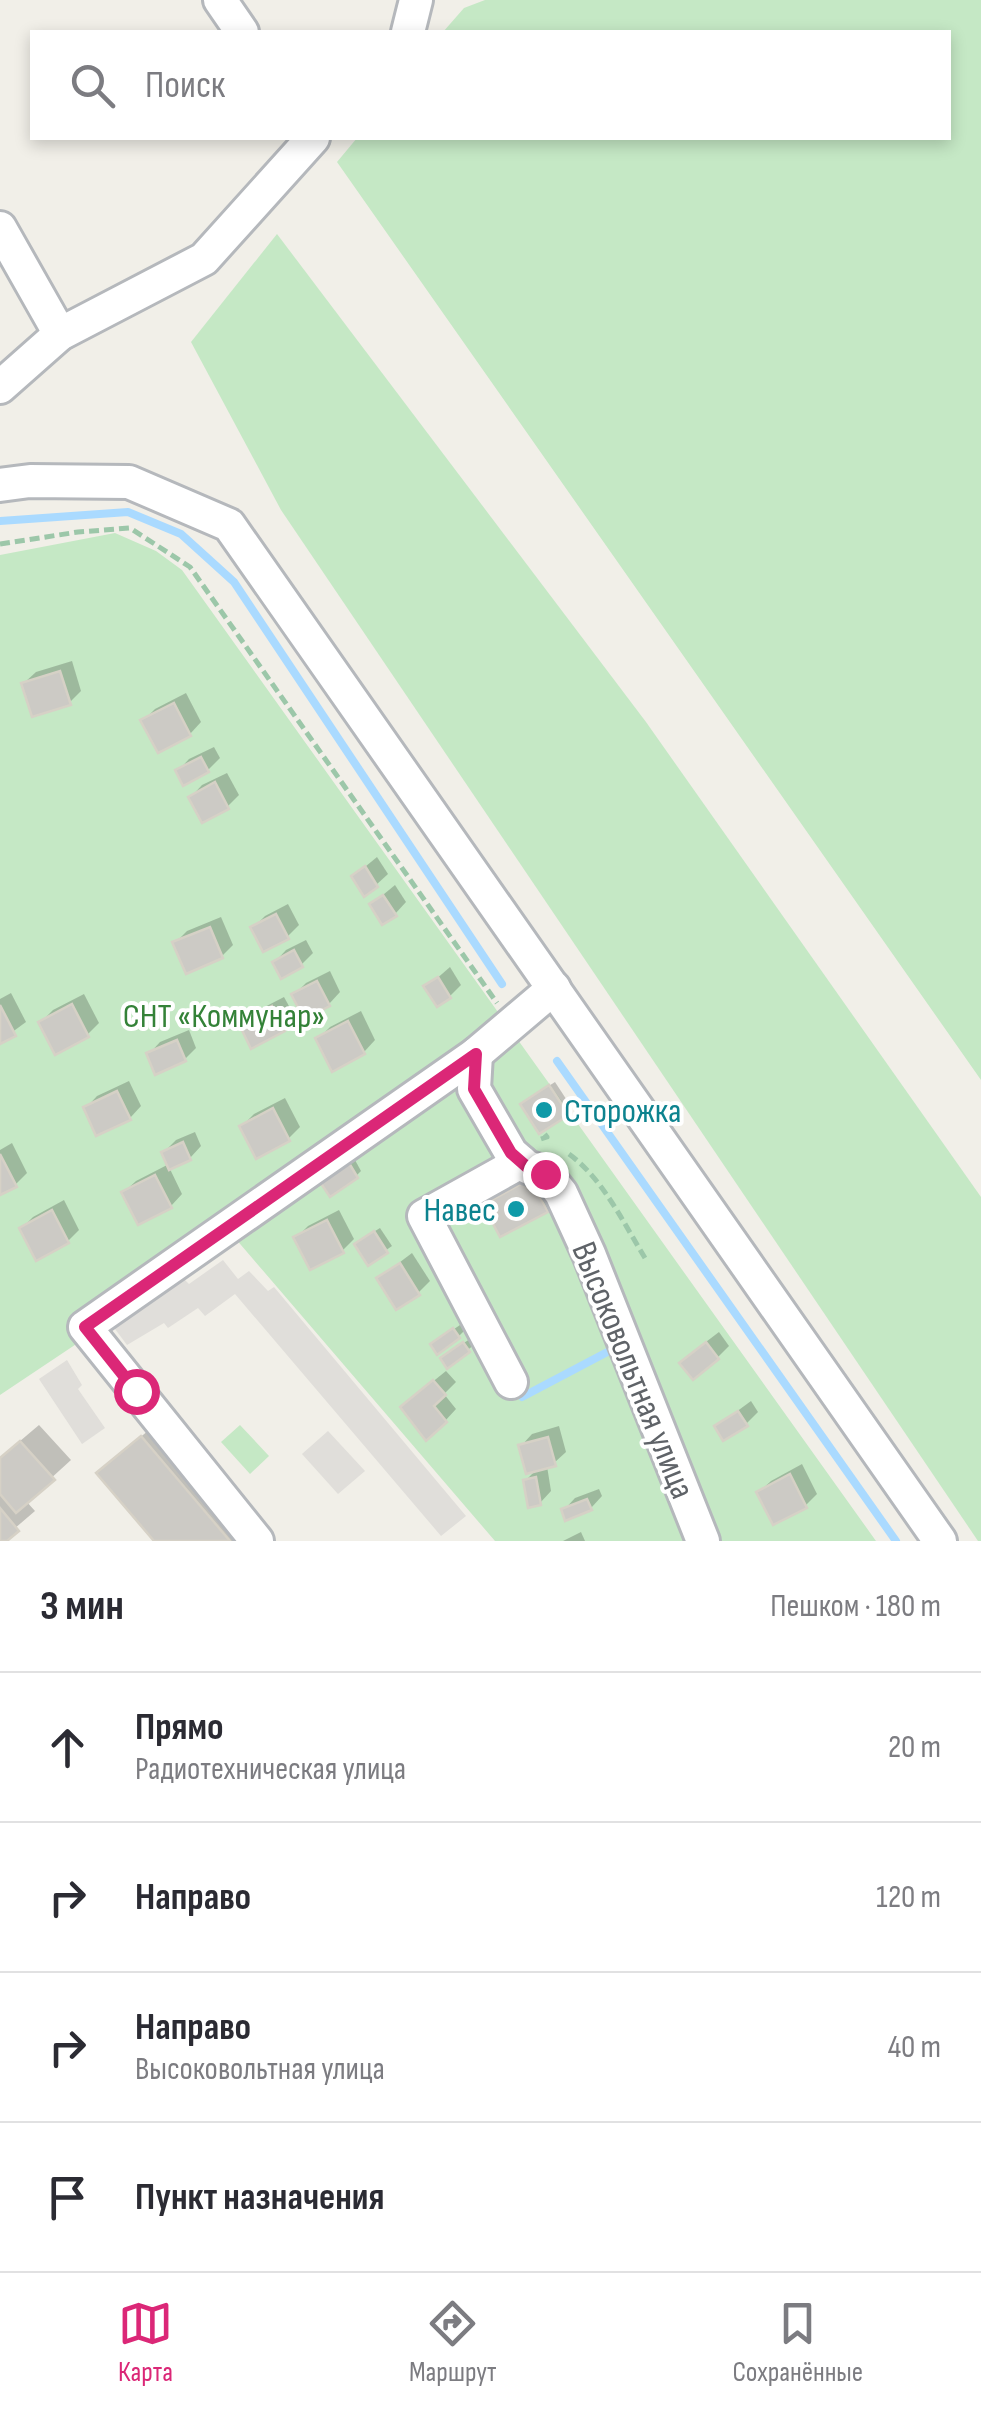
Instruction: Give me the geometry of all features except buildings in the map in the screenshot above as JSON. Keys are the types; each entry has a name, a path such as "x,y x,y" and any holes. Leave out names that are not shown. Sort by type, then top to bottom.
{"street":[{"path":"220,0 241,30"},
{"path":"408,30 416,0"},
{"path":"0,387 60,334 204,259 311,140"},
{"path":"0,228 60,334"},
{"path":"0,486 30,481 130,482 229,526 940,1541"},
{"path":"257,1541 85,1327 476,1054 554,988"},
{"name":"Высоковольтная улица","path":"476,1054 474,1089 511,1153 545,1174 561,1193 702,1541"},
{"path":"511,1382 424,1216 521,1162"}],"path":[{"path":"0,544 130,528 190,567 508,1018"},
{"path":"547,1137 583,1164 645,1258"}],"shaded area":[{"path":"223,1260 238,1279 249,1271 268,1291 274,1287 466,1516 441,1536 235,1294 205,1316 198,1308 168,1328 164,1323 127,1345 112,1325 184,1279 189,1284"},
{"path":"67,1360 82,1385 78,1389 105,1428 82,1444 39,1379"},
{"path":"328,1431 365,1471 338,1494 302,1454"}],"green space":[{"path":"485,0 981,0 981,1080 337,162 355,140 951,140 951,30 445,30 464,8"},
{"path":"277,234 646,722 981,1197 981,1541 281,510 191,342"},
{"name":"СНТ «Коммунар»","path":"115,533 156,551 182,570 876,1541 495,1541 235,1238 0,1395 0,555"},
{"path":"240,1425 269,1456 250,1474 221,1442"}],"waterway":[{"path":"0,521 128,512 181,534 234,582 502,984"},
{"path":"557,1061 896,1541"},
{"path":"522,1397 615,1348"}],"place":[{"name":"Сторожка","path":"544,1110"},
{"name":"Навес","path":"516,1209"}],"route":[{"path":"136,1391 85,1327 476,1054 474,1089 511,1153 527,1167 545,1174"}]}
